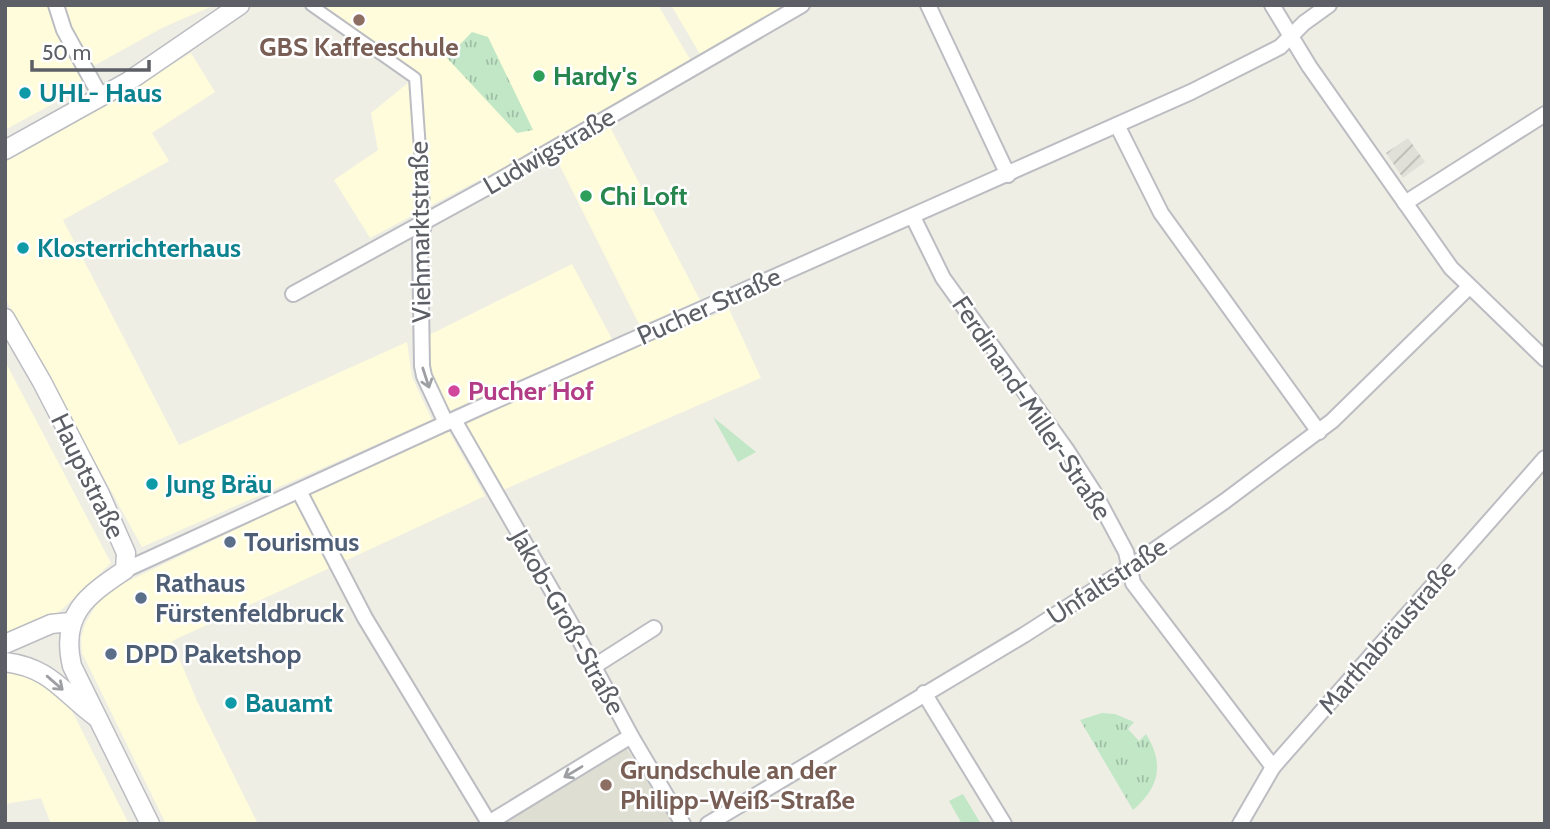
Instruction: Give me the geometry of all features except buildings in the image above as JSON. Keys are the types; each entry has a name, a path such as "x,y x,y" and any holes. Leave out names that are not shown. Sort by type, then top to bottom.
{"street":[{"path":"56,5 64,30 101,97"},
{"path":"5,150 172,54 240,5"},
{"name":"Viehmarktstraße","path":"311,5 415,78 425,221 420,240 422,366 424,376 450,422"},
{"name":"Ludwigstraße","path":"293,294 802,5"},
{"path":"928,5 1008,175"},
{"path":"1272,5 1290,37 1451,268 1545,359"},
{"name":"Pucher Straße","path":"125,570 1117,125 1270,53 1329,5"},
{"path":"1405,203 1545,114"},
{"path":"1117,125 1161,213 1319,432"},
{"name":"Ferdinand-Miller-Straße","path":"913,216 943,278 1066,449 1095,494 1126,552 1133,583 1273,767"},
{"name":"Unfaltstraße","path":"708,824 1024,635 1130,567 1319,432 1469,287"},
{"name":"Hauptstraße","path":"5,318 42,382 100,494 126,553 125,570 86,600 70,622"},
{"name":"Jakob-Groß-Straße","path":"450,422 571,624 631,736 683,824"},
{"name":"Marthabräustraße","path":"1240,824 1273,767 1545,458"},
{"path":"299,491 365,618 488,823 631,736"},
{"path":"5,644 51,624 70,622 67,635 72,666 150,824"},
{"path":"593,667 654,628"},
{"path":"5,662 32,667 45,674 98,718"},
{"path":"925,693 1004,824"}],"shaded area":[{"path":"5,5 52,5 89,84 5,130"},
{"path":"63,5 215,5 162,28 90,68 72,35"},
{"path":"311,5 658,5 694,66 370,238 334,180 378,150 371,113 414,78"},
{"path":"671,5 795,5 704,61"},
{"path":"191,53 215,92 152,133 169,161 63,220 179,445 407,342 412,377 432,420 142,547 5,298 5,156 89,114"},
{"path":"609,125 700,300 640,326 555,156"},
{"path":"1408,138 1425,162 1403,178 1386,153"},
{"path":"572,264 612,339 447,412 426,369 421,339"},
{"path":"729,309 761,378 496,493 456,423"},
{"path":"5,361 111,563 57,614 5,639"},
{"path":"447,428 485,496 172,641 197,701 258,824 166,824 82,653 81,638 85,624 96,605 118,586"},
{"path":"5,668 16,668 46,684 70,707 129,824 51,824 41,798 5,804"},
{"name":"Grundschule an der Philipp-Weiß-Straße","path":"625,746 674,824 501,824"}],"green space":[{"path":"472,32 488,37 533,130 517,133 447,58"},
{"path":"713,417 756,452 738,462"},
{"path":"1102,713 1115,714 1134,722 1128,729 1139,741 1146,734 1156,755 1154,784 1133,810 1080,720"},
{"path":"963,794 981,824 962,824 949,801"}],"place":[{"name":"GBS Kaffeeschule","path":"359,20"},
{"name":"Hardy's","path":"539,76"},
{"name":"UHL- Haus","path":"25,93"},
{"name":"Chi Loft","path":"586,196"},
{"name":"Klosterrichterhaus","path":"23,248"},
{"name":"Pucher Hof","path":"454,391"},
{"name":"Jung Bräu","path":"152,484"},
{"name":"Tourismus","path":"230,542"},
{"name":"Rathaus Fürstenfeldbruck","path":"141,598"},
{"name":"DPD Paketshop","path":"111,654"},
{"name":"Bauamt","path":"231,703"},
{"name":"Grundschule an der Philipp-Weiß-Straße","path":"606,785"}]}
